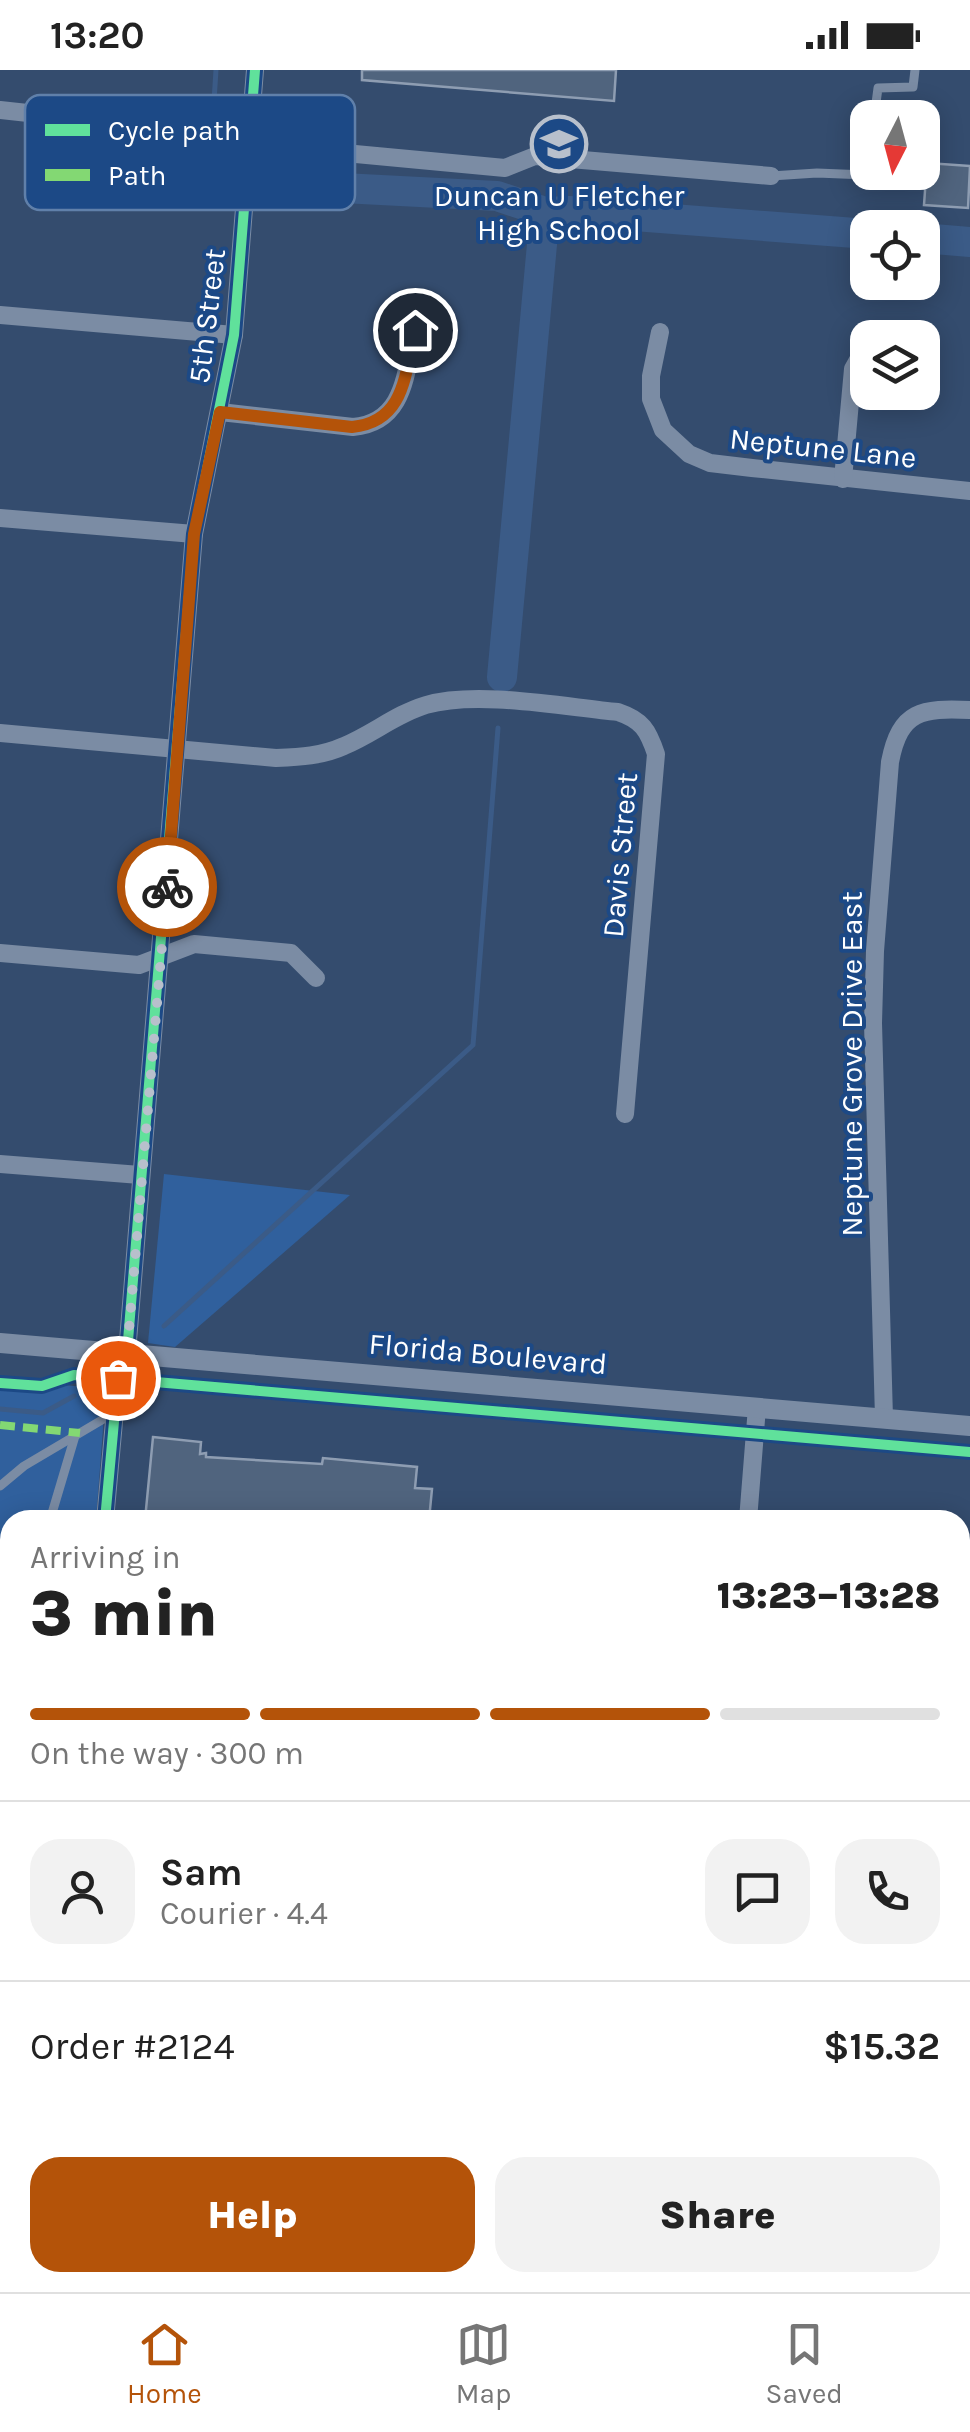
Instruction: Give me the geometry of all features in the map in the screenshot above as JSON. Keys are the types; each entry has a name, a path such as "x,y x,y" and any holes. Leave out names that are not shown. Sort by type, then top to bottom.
{"street":[{"name":"5th Street","path":"252,95 254,70"},
{"path":"0,110 25,113"},
{"path":"355,154 505,168 535,156 771,176"},
{"name":"5th Street","path":"106,1510 118,1378 127,1353 194,534 234,335 243,210"},
{"path":"0,315 234,335"},
{"path":"220,412 369,426 395,406 415,330"},
{"name":"Neptune Lane","path":"660,332 651,376 651,399 663,430 676,445 710,463 970,491"},
{"path":"843,479 850,402"},
{"path":"0,518 194,534"},
{"name":"Davis Street","path":"0,734 308,757 343,746 398,715 430,704 469,699 618,712 635,718 648,730 656,754 625,1114"},
{"name":"Neptune Grove Drive East","path":"884,1418 874,951 890,762 894,739 916,714 935,708 970,710"},
{"path":"0,953 139,965 194,944 290,953 316,978"},
{"path":"0,1164 140,1175"},
{"name":"Florida Boulevard","path":"0,1343 970,1426"},
{"path":"749,1510 757,1407"}],"lane":[{"path":"876,100 878,88 913,87 914,70"},
{"path":"771,176 850,174"},
{"path":"0,1486 24,1466 115,1413"},
{"path":"53,1510 75,1436"}],"shaded area":[{"path":"164,1174 350,1195 175,1347 148,1343"},
{"path":"0,1379 106,1389 97,1510 0,1510"}],"building":[{"path":"362,70 616,70 614,101 362,80"},
{"path":"940,164 970,166 968,208 924,205 925,190 940,190"},
{"path":"153,1437 201,1442 200,1454 206,1453 206,1457 322,1464 323,1458 417,1467 415,1488 432,1489 430,1510 146,1510"}],"waterway":[{"path":"214,95 216,70"},
{"path":"355,189 497,196 545,212"},
{"path":"502,677 545,212 850,233"},
{"path":"940,240 970,242"},
{"path":"164,1326 473,1045 498,728"},
{"path":"0,1409 43,1413 74,1396"}],"marked path":[{"path":"0,1425 80,1433"}],"cycle path":[{"path":"253,95 255,70"},
{"path":"106,1510 118,1378 127,1353 194,534 234,335 244,210"},
{"path":"0,1383 42,1386 74,1375 970,1452"}],"way so far":[{"path":"118,1378 127,1353 167,887"}],"place":[{"name":"Duncan U Fletcher High School","path":"559,144"}],"route":[{"path":"167,887 194,534 220,412 369,426 395,406 415,330"}]}
